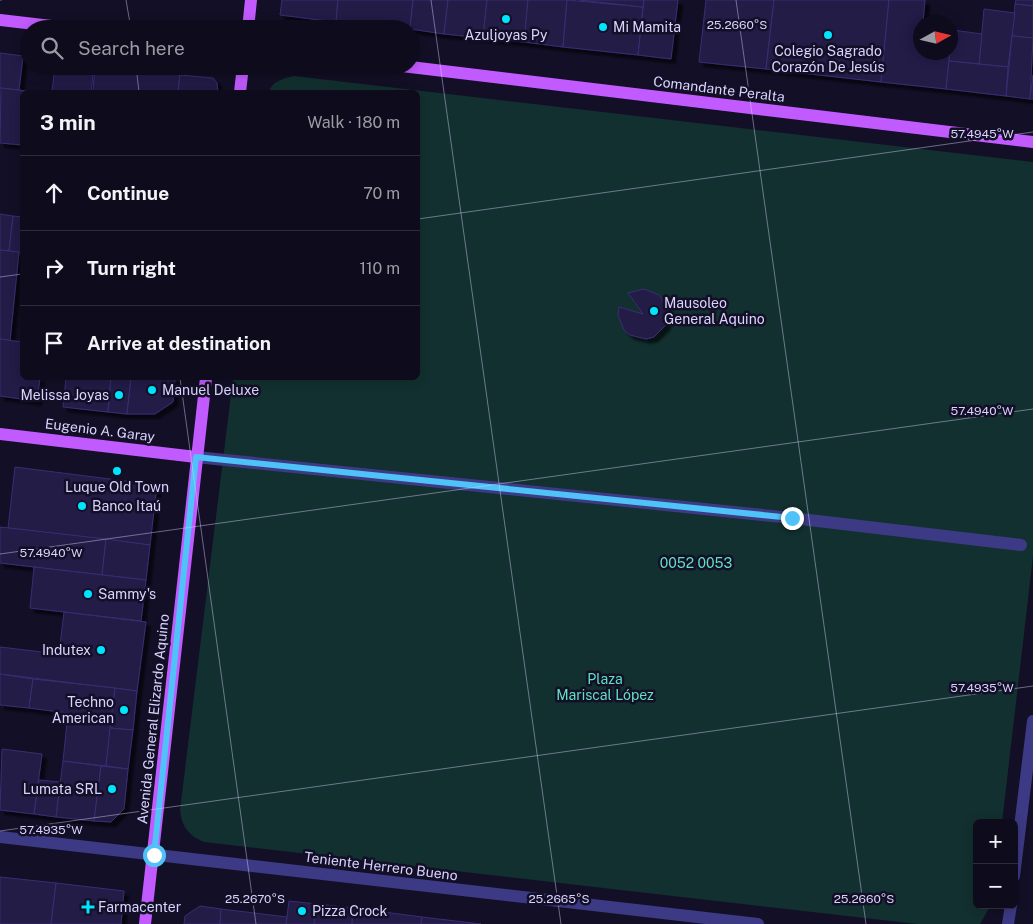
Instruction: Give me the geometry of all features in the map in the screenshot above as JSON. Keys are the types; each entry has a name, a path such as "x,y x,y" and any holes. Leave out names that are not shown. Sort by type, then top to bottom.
{"main road":[{"path":"249,20 251,0"},
{"path":"0,20 20,22"},
{"name":"Comandante Peralta","path":"420,68 1033,142"},
{"path":"240,90 242,75"},
{"name":"Avenida General Elizardo Aquino","path":"145,924 206,380"},
{"name":"Eugenio A. Garay","path":"0,434 196,457"}],"street":[{"path":"196,457 792,518 1021,545"},
{"path":"1015,864 1033,721"},
{"name":"Teniente Herrero Bueno","path":"0,837 758,924"},
{"path":"1008,924 1010,909"}],"green space":[{"name":"0052 0053","path":"294,76 414,90 270,90 276,82"},
{"name":"0052 0053","path":"420,91 1033,162 1033,556 1002,819 973,819 973,909 989,909 980,924 917,924 204,842 190,833 182,821 180,810 233,380 420,380"}],"building":[{"path":"282,0 338,0 336,20 280,15"},
{"path":"338,0 413,0 411,20 336,20"},
{"path":"413,0 448,0 444,34 420,30 420,20 411,20"},
{"path":"448,0 487,0 483,38 444,34"},
{"name":"Azuljoyas Py","path":"487,0 528,0 524,42 483,38"},
{"path":"528,0 567,0 563,47 524,42"},
{"name":"Mi Mamita","path":"567,0 643,7 638,55 563,47"},
{"path":"579,0 644,0 643,7"},
{"path":"644,0 678,0 671,59 638,55"},
{"path":"706,0 774,0 766,69 699,62"},
{"name":"Colegio Sagrado Corazón De Jesús","path":"774,0 889,0 881,82 766,69"},
{"path":"889,0 925,0 924,15 913,15 913,60 949,60 946,89 881,82"},
{"path":"1016,0 1033,0 1033,6 1015,4"},
{"path":"1015,4 1033,6 1033,38 1012,36"},
{"path":"984,9 1015,13 1008,67 979,64"},
{"path":"958,31 982,34 979,64 949,61 958,60"},
{"path":"1012,36 1033,38 1030,99 1006,96"},
{"path":"0,53 20,56 19,90 0,88"},
{"path":"949,61 1008,67 1006,96 946,89"},
{"path":"54,75 93,75 91,90 52,90"},
{"path":"94,75 180,75 178,90 93,90"},
{"path":"180,75 213,78 217,83 218,90 178,90"},
{"path":"1033,75 1033,99 1030,99"},
{"path":"1,88 20,90 20,145 0,143"},
{"path":"0,214 13,216 9,251 0,250"},
{"path":"13,216 20,217 20,253 9,251"},
{"path":"0,250 19,252 10,341 0,339"},
{"name":"Mausoleo General Aquino","path":"644,289 659,295 668,309 666,325 654,337 646,339 630,335 624,330 618,315 619,307 643,314 628,293"},
{"path":"0,339 20,342 20,380 40,380 37,401 0,396"},
{"path":"66,380 111,380 108,412 63,407"},
{"name":"Melissa Joyas","path":"111,380 131,380 127,414 108,412"},
{"name":"Manuel Deluxe","path":"131,380 175,380 173,402 155,414 127,414"},
{"name":"Banco Itaú","path":"15,467 157,485 150,545 8,528"},
{"path":"0,527 106,539 102,575 0,563"},
{"path":"106,539 150,545 146,580 102,575"},
{"name":"Sammy's","path":"34,567 146,580 141,621 30,608"},
{"name":"Indutex","path":"64,612 146,622 137,691 0,674 0,647 59,654"},
{"path":"0,674 33,679 29,708 0,705"},
{"path":"33,679 115,688 106,766 63,761 68,713 29,708"},
{"name":"Techno American","path":"115,688 137,691 133,730 110,728"},
{"path":"110,728 133,730 128,769 106,766"},
{"path":"2,749 42,754 34,814 0,810"},
{"path":"63,761 101,766 94,821 56,817"},
{"name":"Lumata SRL","path":"101,766 128,769 124,809 111,822 94,821"},
{"path":"39,780 60,782 56,817 34,814"},
{"path":"0,877 56,883 51,924 0,924"},
{"name":"Farmacenter","path":"56,883 124,891 121,924 51,924"},
{"name":"Pizza Crock","path":"289,901 317,904 314,924 286,924"},
{"path":"317,904 353,908 352,924 314,924"},
{"path":"200,906 221,909 220,924 184,924 185,916"},
{"path":"353,908 422,917 421,924 352,924"},
{"path":"221,909 287,917 286,924 220,924"},
{"path":"422,917 481,924 421,924"}],"place":[{"name":"Azuljoyas Py","path":"506,19"},
{"name":"Mi Mamita","path":"603,27"},
{"name":"Colegio Sagrado Corazón De Jesús","path":"828,35"},
{"name":"Mausoleo General Aquino","path":"654,311"},
{"name":"Manuel Deluxe","path":"152,390"},
{"name":"Melissa Joyas","path":"119,395"},
{"name":"Luque Old Town","path":"117,471"},
{"name":"Banco Itaú","path":"82,506"},
{"name":"Sammy's","path":"88,594"},
{"name":"Indutex","path":"101,650"},
{"name":"Techno American","path":"124,710"},
{"name":"Lumata SRL","path":"112,789"},
{"name":"Farmacenter","path":"88,907"},
{"name":"Pizza Crock","path":"302,911"}],"route":[{"path":"154,855 196,457 792,518"}],"park label":[{"name":"Plaza Mariscal López","path":"605,688"}]}
